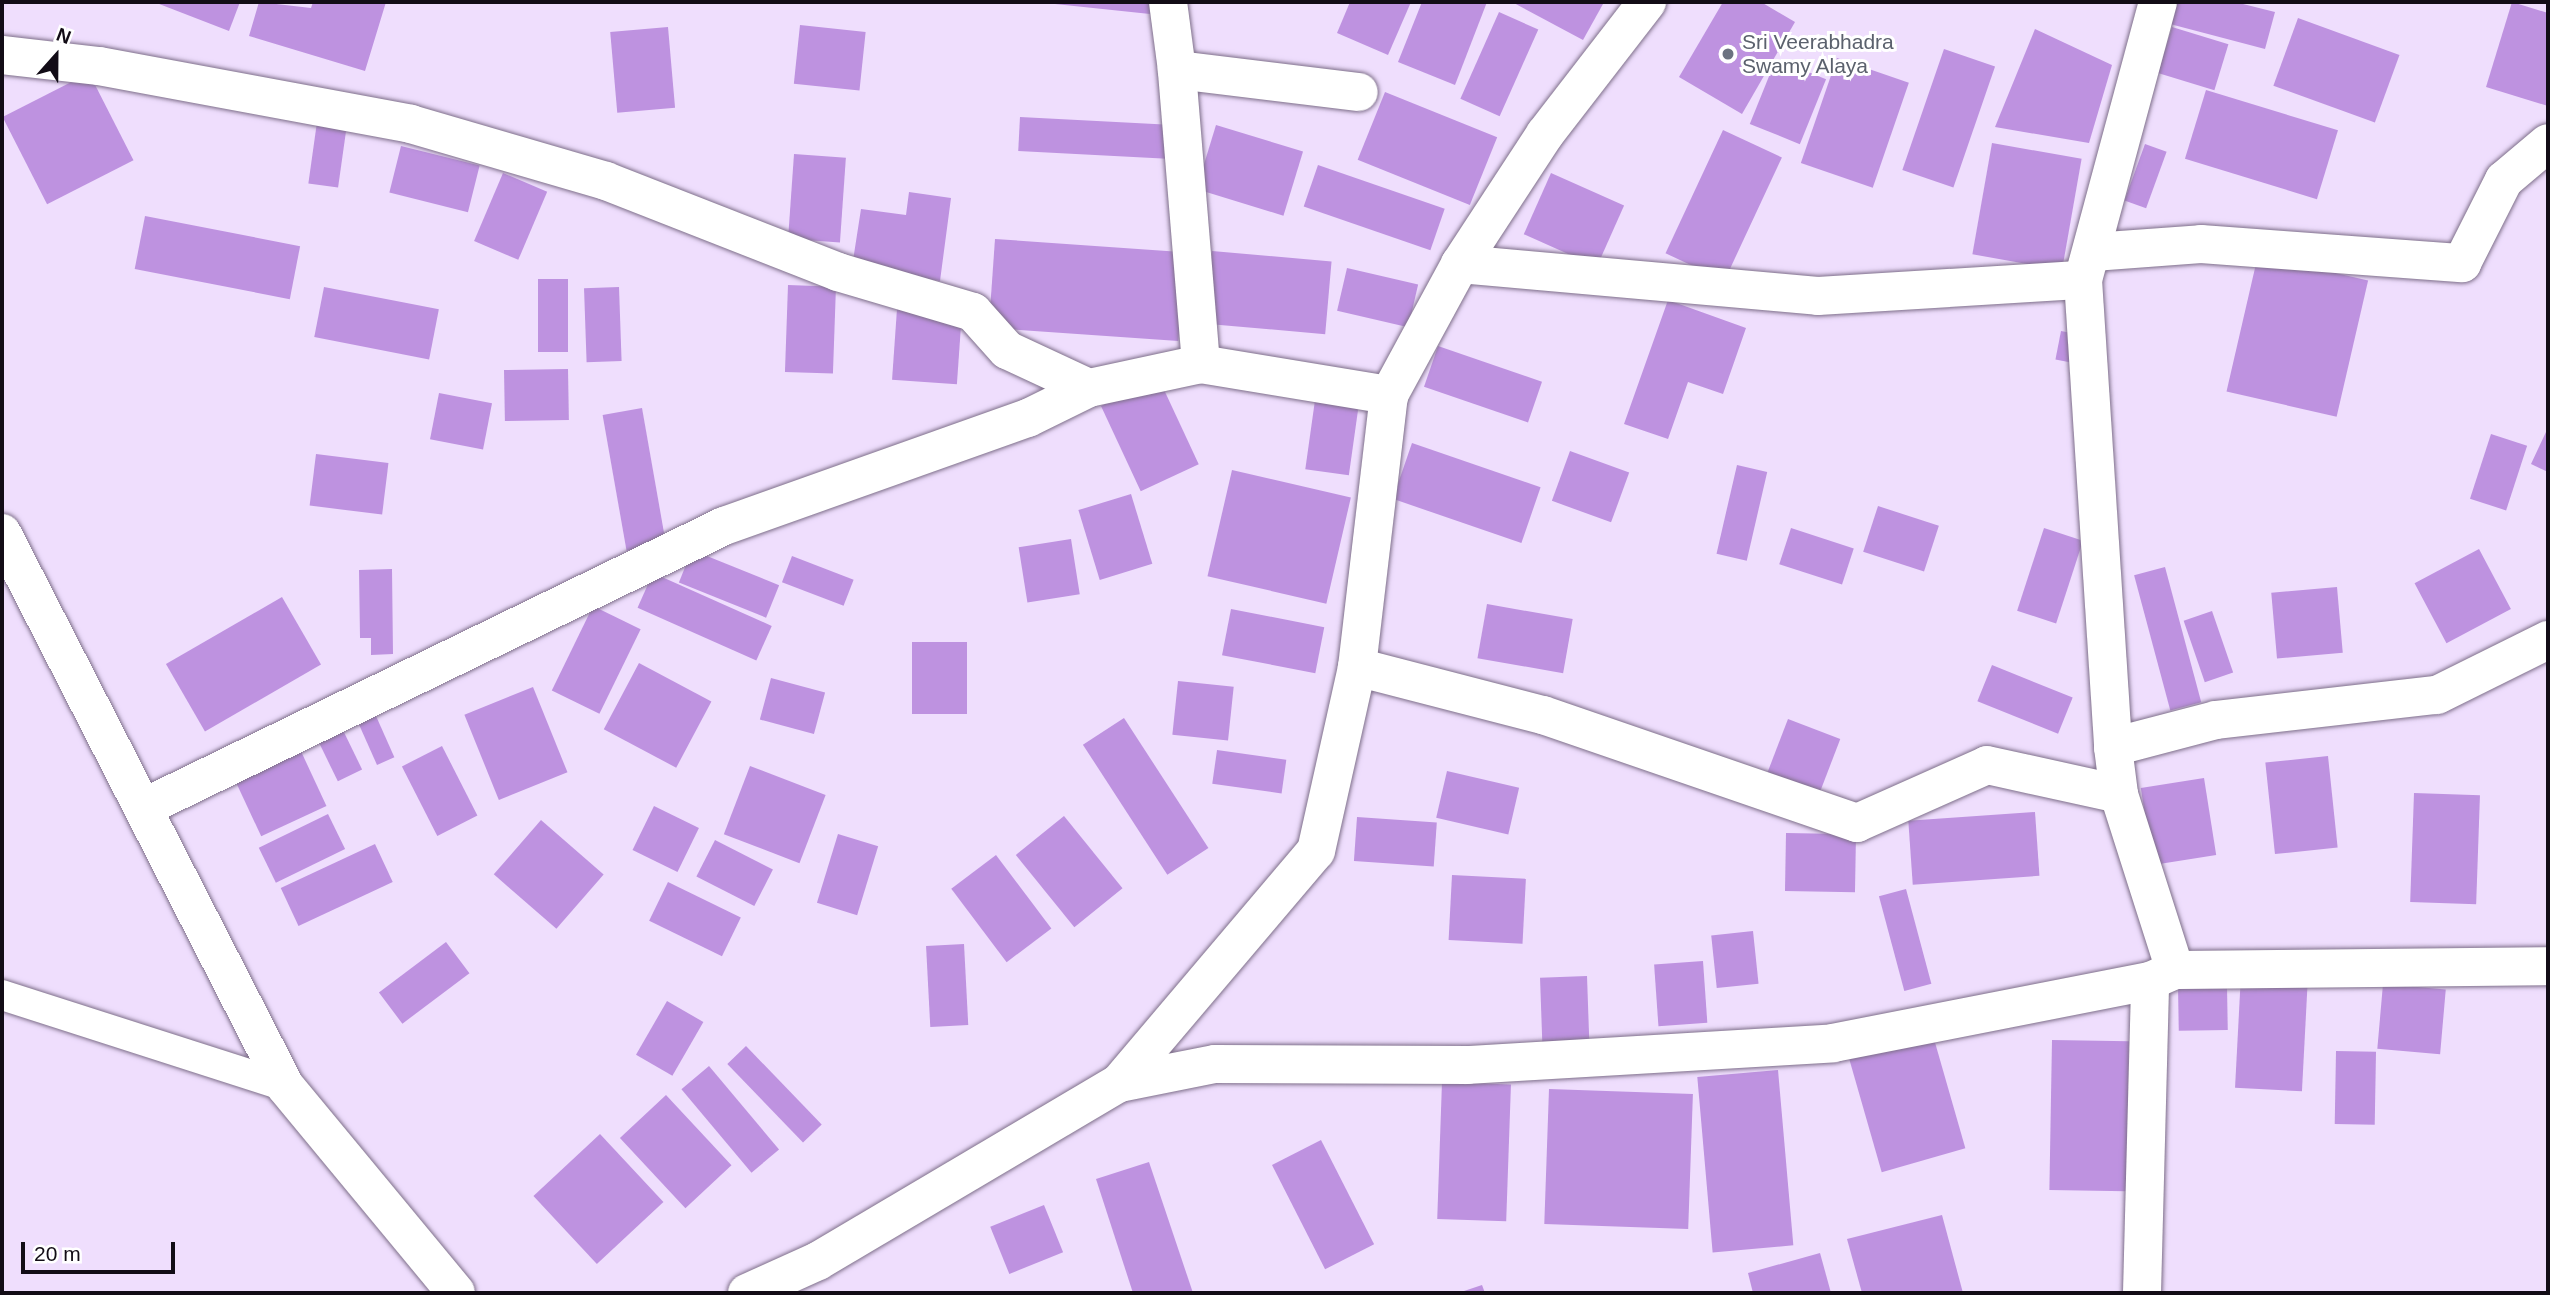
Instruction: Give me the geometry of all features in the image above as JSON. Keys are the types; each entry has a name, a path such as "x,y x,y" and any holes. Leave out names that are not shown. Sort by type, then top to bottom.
{"street":[{"path":"1168,2 1177,70 1201,364"},
{"path":"751,1292 818,1261 1119,1083 1316,850 1357,667 1389,395 1460,264 1545,134 1647,2"},
{"path":"2142,1293 2162,976 2119,794 2113,747 2088,266 2158,2"},
{"path":"2,55 99,66 411,124 607,181 838,272 972,312 1007,349 1089,388"},
{"path":"1177,70 1359,92"},
{"path":"1460,264 1818,296 2088,266 2201,244 2462,263 2504,180 2548,143"},
{"path":"143,808 724,526 1028,418 1089,388 1201,364 1389,395"},
{"path":"2,533 285,1086 456,1293"},
{"path":"2113,747 2216,720 2437,695 2548,640"},
{"path":"1357,667 1543,715 1857,823 1987,765 2119,794"},
{"path":"1119,1083 1215,1064 1468,1065 1833,1044 2162,976 2548,966"}],"lane":[{"path":"2,996 285,1086"}],"building":[{"path":"154,2 240,2 229,31"},
{"path":"259,2 311,8 313,2 386,2 365,71 249,36"},
{"path":"1036,2 1151,2 1150,14"},
{"path":"1350,2 1411,2 1388,55 1337,33"},
{"path":"1422,2 1487,2 1455,85 1398,62"},
{"path":"1512,2 1598,2 1603,4 1583,40"},
{"path":"1723,2 1761,2 1795,22 1742,114 1679,77"},
{"path":"2175,2 2235,2 2275,12 2265,49 2170,24"},
{"path":"2512,2 2548,13 2548,106 2486,87"},
{"path":"1499,12 1538,29 1500,116 1460,99"},
{"path":"2298,18 2399,55 2375,123 2273,86"},
{"path":"800,25 866,32 859,91 794,84"},
{"path":"668,27 675,108 617,113 610,32"},
{"path":"2172,27 2228,44 2214,90 2158,73"},
{"path":"2035,29 2112,65 2089,143 1995,127"},
{"path":"1944,49 1995,67 1953,188 1902,170"},
{"path":"1837,58 1909,83 1873,188 1801,163"},
{"path":"1776,59 1826,79 1800,144 1750,124"},
{"path":"89,73 133,160 47,204 3,117"},
{"path":"2206,90 2338,130 2317,199 2185,159"},
{"path":"1385,92 1497,137 1470,205 1358,160"},
{"path":"1020,117 1169,125 1167,159 1018,151"},
{"path":"317,122 347,126 338,188 308,183"},
{"path":"1216,125 1303,152 1283,216 1196,189"},
{"path":"1723,130 1782,157 1724,281 1666,253"},
{"path":"1992,143 2082,159 2062,270 1972,254"},
{"path":"2145,144 2167,152 2146,208 2124,200"},
{"path":"401,146 480,166 468,212 389,193"},
{"path":"794,154 846,158 840,242 788,239"},
{"path":"1318,165 1445,209 1430,250 1304,207"},
{"path":"503,173 547,192 518,260 474,241"},
{"path":"1551,173 1624,206 1597,267 1524,234"},
{"path":"909,192 951,198 940,281 852,267 861,209 906,215"},
{"path":"145,216 300,246 290,299 135,269"},
{"path":"995,239 1185,252 1178,341 989,328"},
{"path":"1212,251 1332,261 1325,334 1206,324"},
{"path":"2258,255 2368,280 2337,417 2227,391"},
{"path":"1347,268 1418,284 1408,327 1337,311"},
{"path":"538,279 568,279 568,352 538,352"},
{"path":"788,285 836,287 833,374 785,372"},
{"path":"324,287 439,309 429,359 314,337"},
{"path":"619,287 622,361 587,362 584,288"},
{"path":"1668,300 1746,328 1723,394 1688,382 1668,439 1624,424"},
{"path":"897,309 962,314 957,384 892,380"},
{"path":"2061,331 2082,335 2076,363 2055,359"},
{"path":"1438,346 1542,382 1528,422 1424,387"},
{"path":"568,369 569,420 505,421 504,370"},
{"path":"1159,379 1199,464 1141,491 1101,406"},
{"path":"439,393 492,403 483,449 430,439"},
{"path":"1316,393 1360,399 1349,475 1305,469"},
{"path":"642,408 666,544 627,551 603,415"},
{"path":"2546,432 2548,433 2548,472 2531,464"},
{"path":"2491,434 2527,446 2506,510 2470,499"},
{"path":"1412,443 1541,487 1521,543 1393,499"},
{"path":"1570,451 1629,473 1611,522 1552,501"},
{"path":"316,454 388,463 382,515 310,506"},
{"path":"1737,465 1767,472 1747,561 1717,554"},
{"path":"1232,470 1351,497 1326,604 1207,576"},
{"path":"1131,494 1152,564 1100,580 1078,510"},
{"path":"1878,506 1939,526 1924,571 1863,552"},
{"path":"1791,528 1854,548 1842,585 1779,564"},
{"path":"2044,528 2083,541 2056,623 2017,611"},
{"path":"1071,539 1080,594 1027,603 1019,547"},
{"path":"2479,549 2511,609 2446,643 2415,583"},
{"path":"692,550 779,585 766,618 679,582"},
{"path":"792,556 854,580 844,606 782,582"},
{"path":"2165,567 2201,702 2170,711 2134,575"},
{"path":"392,569 393,654 371,655 371,638 360,638 359,570"},
{"path":"653,573 772,626 756,661 638,608"},
{"path":"2337,587 2343,653 2277,659 2271,593"},
{"path":"282,597 321,665 205,732 166,664"},
{"path":"1487,604 1573,619 1563,673 1477,658"},
{"path":"593,606 641,629 599,714 552,690"},
{"path":"1231,609 1324,627 1315,673 1222,655"},
{"path":"2212,611 2233,672 2205,682 2184,621"},
{"path":"912,642 967,642 967,714 912,714"},
{"path":"639,663 711,701 676,768 604,729"},
{"path":"1992,665 2073,698 2058,734 1977,701"},
{"path":"771,678 825,692 814,734 760,720"},
{"path":"1178,681 1234,687 1228,741 1172,735"},
{"path":"533,687 567,772 499,800 464,715"},
{"path":"372,707 394,757 377,765 355,715"},
{"path":"1124,718 1208,848 1167,875 1083,745"},
{"path":"1788,719 1840,739 1817,800 1765,780"},
{"path":"338,720 362,769 338,781 314,732"},
{"path":"442,746 477,815 437,836 402,766"},
{"path":"299,747 326,806 261,836 234,777"},
{"path":"1217,750 1286,760 1282,793 1212,784"},
{"path":"2328,756 2338,847 2275,854 2265,763"},
{"path":"750,766 826,795 799,863 724,834"},
{"path":"1447,771 1519,788 1508,834 1436,818"},
{"path":"2204,778 2216,855 2153,865 2141,788"},
{"path":"2414,793 2480,795 2476,904 2410,902"},
{"path":"654,806 699,828 677,872 633,850"},
{"path":"2035,812 2039,876 1913,885 1908,821"},
{"path":"328,814 345,849 276,883 259,848"},
{"path":"1064,816 1123,888 1074,927 1016,855"},
{"path":"1357,817 1437,823 1434,866 1354,861"},
{"path":"541,820 604,874 556,929 494,874"},
{"path":"1786,833 1856,834 1855,892 1785,891"},
{"path":"838,834 878,846 857,915 817,903"},
{"path":"715,840 773,870 754,906 696,877"},
{"path":"375,844 393,882 298,926 281,888"},
{"path":"996,855 1051,928 1007,962 951,889"},
{"path":"1452,875 1526,879 1522,944 1449,940"},
{"path":"668,882 741,918 722,956 649,921"},
{"path":"1906,889 1931,984 1904,991 1879,896"},
{"path":"1753,931 1759,984 1717,988 1711,935"},
{"path":"446,942 469,973 402,1024 379,993"},
{"path":"964,944 968,1025 930,1027 926,946"},
{"path":"1703,961 1707,1023 1658,1026 1654,964"},
{"path":"2241,974 2308,978 2302,1091 2235,1088"},
{"path":"1587,976 1590,1048 1543,1050 1540,978"},
{"path":"2383,984 2446,989 2440,1054 2377,1049"},
{"path":"2227,986 2228,1030 2179,1031 2178,987"},
{"path":"667,1001 703,1022 672,1076 636,1055"},
{"path":"1932,1032 1965,1148 1882,1172 1848,1056"},
{"path":"2052,1040 2129,1041 2126,1191 2049,1190"},
{"path":"746,1046 822,1124 803,1142 727,1064"},
{"path":"2336,1051 2376,1052 2375,1125 2335,1124"},
{"path":"709,1066 779,1149 751,1173 681,1089"},
{"path":"1778,1070 1793,1245 1713,1252 1697,1077"},
{"path":"1442,1082 1511,1084 1506,1221 1437,1219"},
{"path":"1549,1089 1693,1094 1688,1229 1544,1224"},
{"path":"666,1095 731,1165 685,1208 620,1138"},
{"path":"600,1134 663,1202 597,1264 533,1196"},
{"path":"1321,1140 1374,1244 1325,1269 1272,1165"},
{"path":"1149,1162 1193,1293 1133,1293 1096,1179"},
{"path":"1044,1205 1063,1252 1009,1274 990,1227"},
{"path":"1942,1215 1963,1293 1862,1293 1847,1239"},
{"path":"1820,1253 1831,1293 1753,1293 1748,1273"},
{"path":"1482,1285 1485,1293 1458,1293"}],"place":[{"name":"Sri Veerabhadra Swamy Alaya","path":"1728,54"}]}
